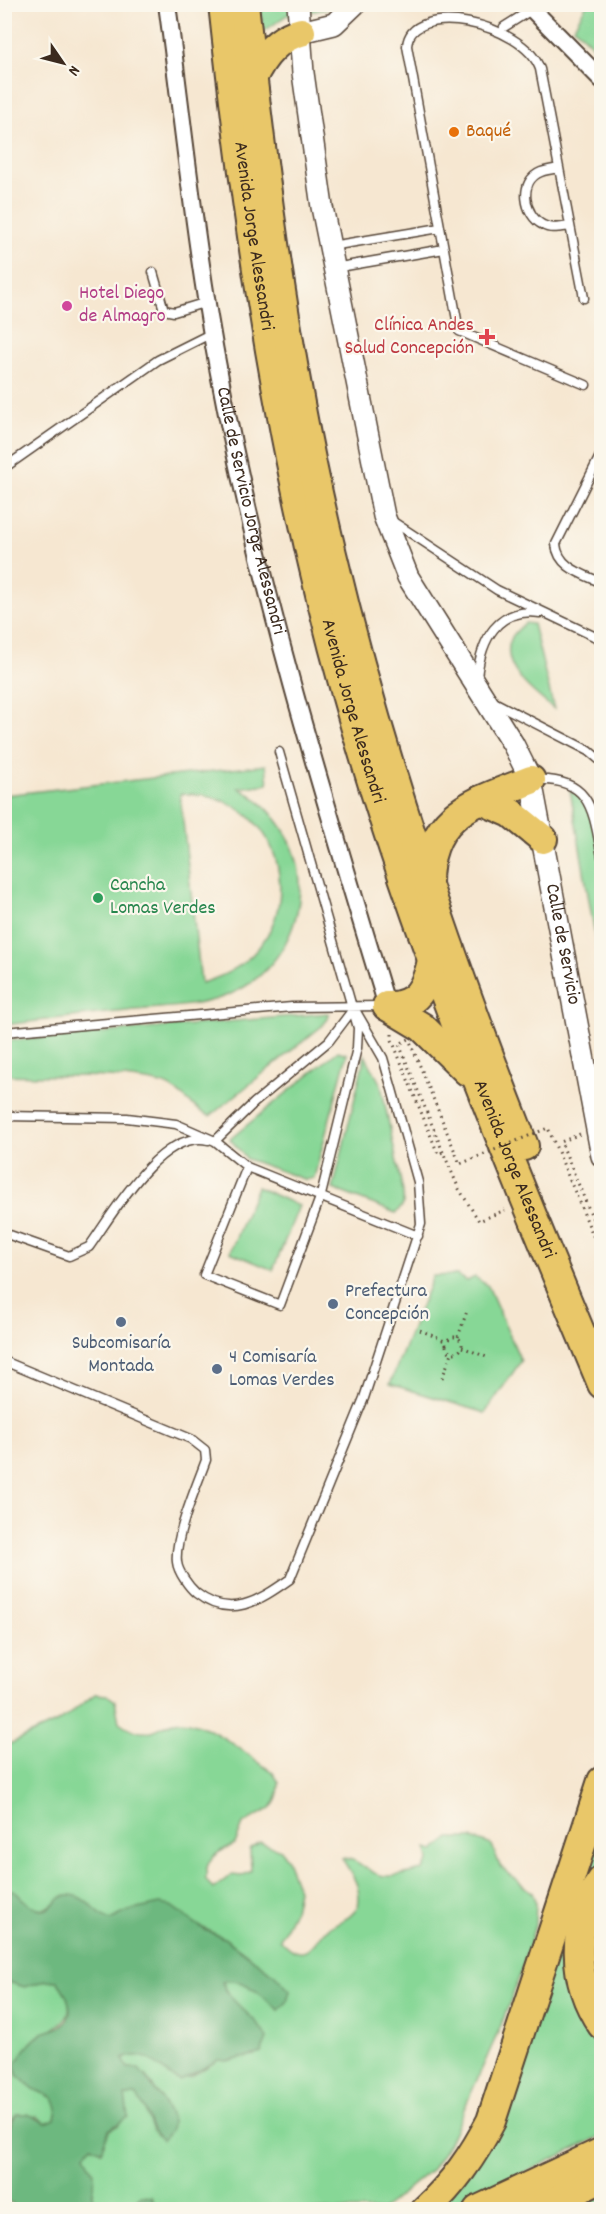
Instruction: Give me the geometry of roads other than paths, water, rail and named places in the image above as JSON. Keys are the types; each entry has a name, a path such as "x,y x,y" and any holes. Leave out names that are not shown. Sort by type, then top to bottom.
{"highway":[{"name":"Avenida Jorge Alessandri","path":"223,4 238,148 261,301 302,513 350,705 387,830 476,1082 602,1384"},
{"name":"Avenida Jorge Alessandri","path":"244,4 277,270 318,491 368,694 429,891 496,1077 602,1335"},
{"path":"252,79 274,46 308,21"},
{"path":"429,891 430,865 440,832 460,810 531,780"},
{"path":"481,800 511,813 543,838"},
{"path":"432,961 427,979 418,997 390,1016 436,1039 476,1082"},
{"path":"425,2210 467,2164 494,2112 602,1781"},
{"path":"602,1880 587,1907 578,1952 585,1993 602,2025"},
{"path":"478,2210 602,2152"},
{"path":"536,2210 602,2178"}],"street":[{"name":"Calle de Servicio Jorge Alessandri","path":"167,4 207,302 232,441 262,566 329,812 390,1016"},
{"path":"355,7 308,21 303,73 310,134 334,268 384,516 408,577 520,756 531,780 543,838"},
{"path":"530,8 602,80"},
{"name":"Calle de Servicio","path":"543,838 602,1156"}],"lane":[{"path":"504,27 530,8"},
{"path":"429,13 414,23 407,46 459,331 586,386"},
{"path":"486,17 504,27 525,44 538,63 584,298"},
{"path":"559,168 539,172 528,185 526,201 531,216 543,226 551,228 570,226"},
{"path":"330,246 440,228"},
{"path":"334,268 444,249"},
{"path":"153,272 164,310 174,312 207,302"},
{"path":"4,468 158,360 212,333"},
{"path":"602,452 556,544 559,556 566,565 602,583"},
{"path":"384,516 497,590 602,640"},
{"path":"544,614 520,613 496,626 487,635 482,648 479,691 589,751 602,762"},
{"path":"247,1167 204,1275 280,1305 321,1195 357,1048 358,1028 279,752"},
{"path":"531,780 557,779 573,786 583,795 594,818 602,857"},
{"path":"4,1032 292,1008 354,1008 372,1004 390,1016"},
{"path":"215,1141 254,1103 329,1041 354,1008"},
{"path":"4,1361 191,1439 205,1450 206,1460 180,1534 176,1563 190,1587 210,1604 234,1607 267,1596 290,1579 364,1398 421,1224 418,1182 392,1089 382,1058 354,1008"},
{"path":"4,1116 127,1118 176,1124 215,1141 247,1167 418,1236"},
{"path":"4,1233 69,1256 78,1254 89,1247 134,1182 163,1154 184,1141 201,1138 215,1141"}],"place":[{"name":"Baqué","path":"454,132"},
{"name":"Hotel Diego de Almagro","path":"67,306"},
{"name":"Clínica Andes Salud Concepción","path":"487,337"},
{"name":"Cancha Lomas Verdes","path":"98,898"},
{"name":"Prefectura Concepción","path":"333,1304"},
{"name":"Subcomisaría Montada","path":"121,1322"},
{"name":"4 Comisaría Lomas Verdes","path":"217,1369"}]}
